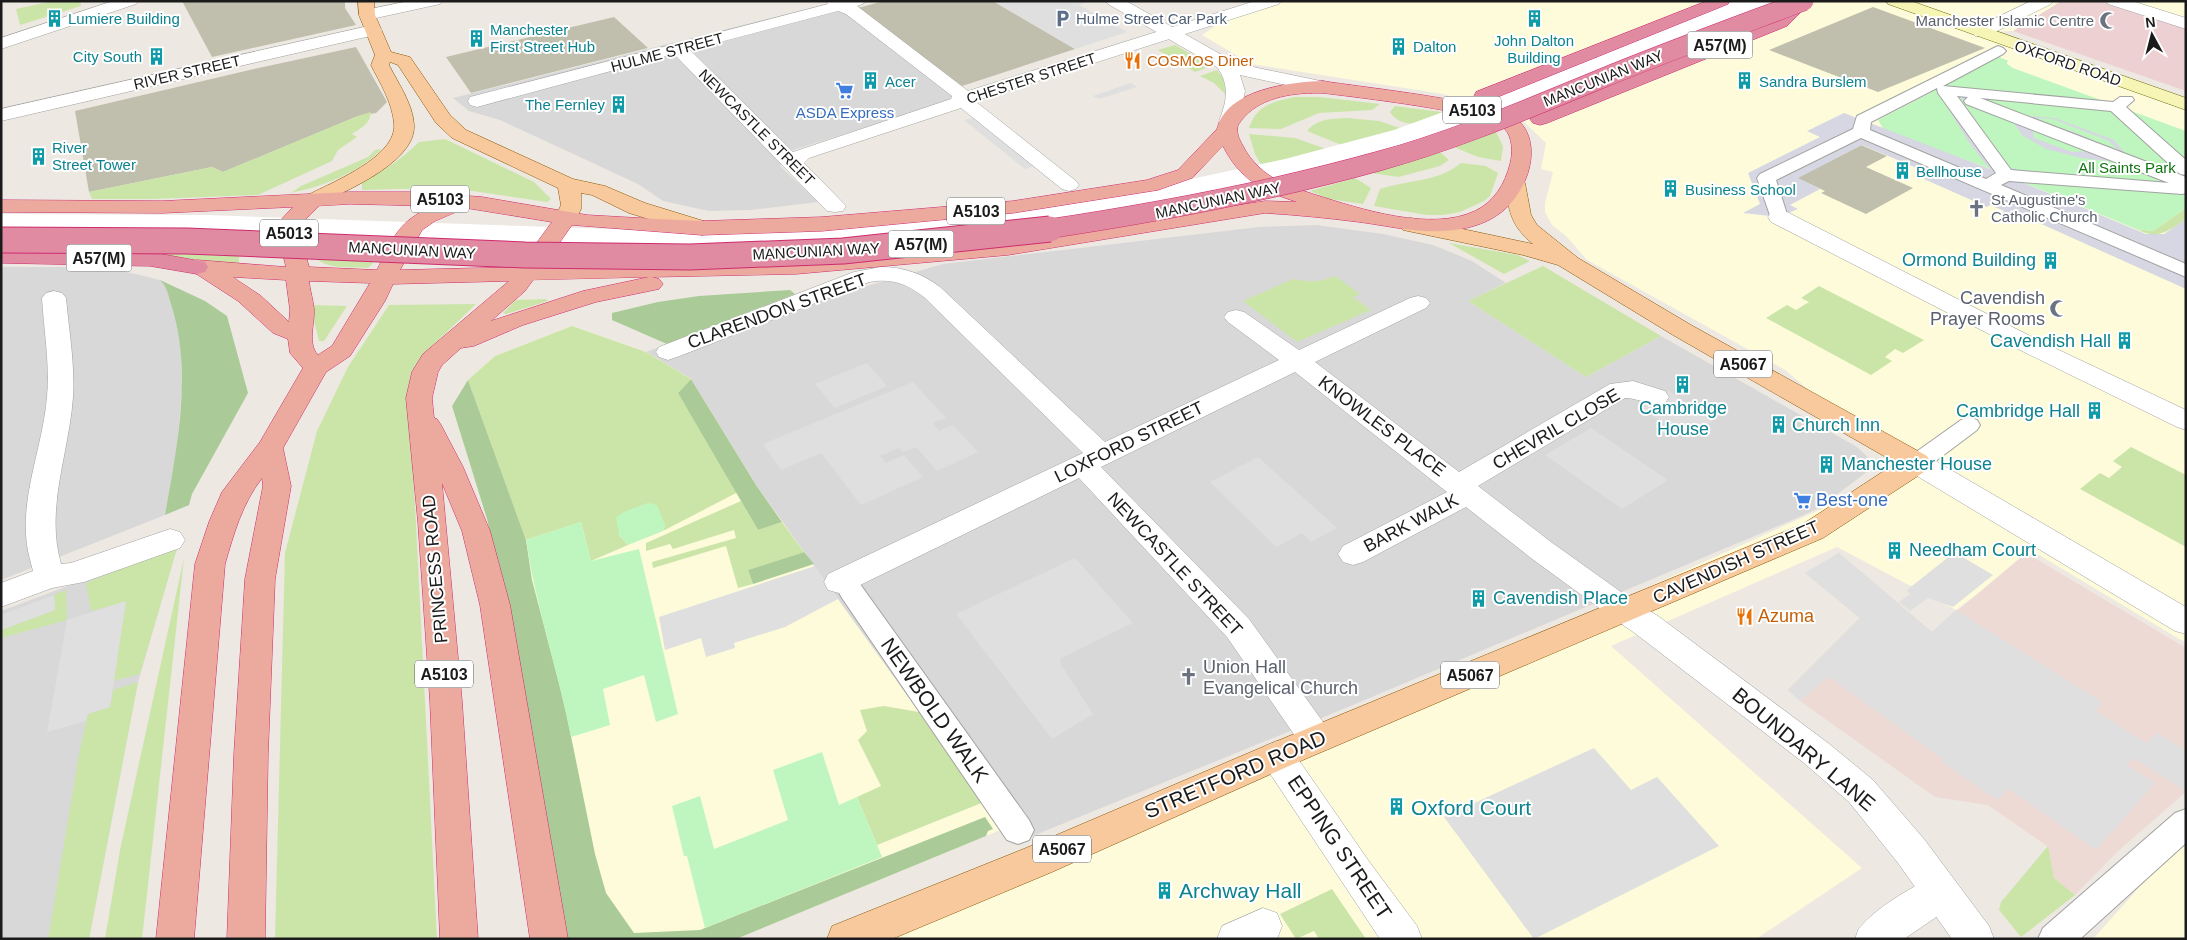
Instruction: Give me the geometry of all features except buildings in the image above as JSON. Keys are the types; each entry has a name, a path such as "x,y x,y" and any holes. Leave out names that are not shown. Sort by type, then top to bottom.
{"highway":[{"name":"A57(M)","path":"1408,100 1462,101 1483,96 1722,1"},
{"name":"MANCUNIAN WAY","path":"1,224 258,227 550,239 660,241 779,238 887,232 1022,218 1124,203 1233,182 1294,168 1405,138 1475,113 1758,1"},
{"name":"A57(M)","path":"1523,144 1529,129 1540,119 1781,22 1804,1"},
{"name":"MANCUNIAN WAY","path":"1,240 187,241 525,255 690,257 843,251 1017,234 1141,216 1228,199 1381,161 1491,124 1673,50 1804,1"},
{"name":"A5103","path":"1324,87 1489,113 1502,118 1513,127 1523,144 1522,155 1514,182 1504,198 1491,212 1474,219 1439,225 1411,225 1363,216 1275,188 1262,181 1248,169 1240,158 1228,126 1247,103 1259,97 1288,89 1324,87"},
{"name":"MANCUNIAN WAY","path":"566,218 598,222 702,228 822,224 933,215 1083,198 1151,186 1184,174 1228,126"},
{"name":"A5103","path":"298,274 385,277 526,273 566,218 469,202 417,198 313,200"},
{"path":"1,206 162,207 313,200"},
{"name":"A5013","path":"300,335 302,310 298,288 297,264 289,234 289,223 313,200"},
{"name":"A5103","path":"270,448 316,367 341,351 373,301 414,225 427,216 469,202"},
{"name":"MANCUNIAN WAY","path":"526,273 796,267 1008,248 1265,207 1305,208 1363,216"},
{"name":"A57(M)","path":"1,256 150,259 197,267 298,274"},
{"name":"A57(M)","path":"197,267 240,291 259,306 279,328 300,335"},
{"path":"425,372 452,348 475,335 590,296 643,285 738,280 796,267"},
{"name":"PRINCESS ROAD","path":"459,939 446,701 432,522 419,398 425,372 432,360 517,286 526,273"},
{"path":"300,335 302,352 316,367"},
{"path":"420,411 449,467 476,531 495,605 548,939"},
{"path":"175,939 210,564 222,522 236,492 270,448"},
{"path":"246,939 251,754 260,579 270,514 277,486 270,448"}],"main road":[{"name":"OXFORD ROAD","path":"1894,1 2186,104"},
{"path":"369,16 384,55 404,61 443,119 459,134 567,184 598,190 637,208 702,228"},
{"name":"A5013","path":"313,200 365,173 397,145 404,130 400,108 380,65 384,55"},
{"name":"A5067","path":"1514,182 1520,215 1528,228 1570,263 1682,330 1916,463"},
{"name":"A5103","path":"566,218 572,210 572,198 567,184"},
{"name":"A5067","path":"1411,225 1527,249 1570,263"},
{"name":"CAVENDISH STREET","path":"1624,610 1813,531 1916,463"},
{"name":"STRETFORD ROAD","path":"846,939 1039,860 1316,739 1624,610"}],"street":[{"path":"1,44 130,1"},
{"name":"RIVER STREET","path":"1,115 369,16 434,1"},
{"path":"1114,1 1223,63 1249,72 1324,87"},
{"name":"CHESTER STREET","path":"793,163 802,154 958,103 961,99 1274,1"},
{"path":"1981,32 2045,1"},
{"path":"2114,1 2186,24"},
{"path":"844,3 961,94 961,99 1070,184"},
{"name":"HULME STREET","path":"477,101 679,49 844,3"},
{"name":"NEWCASTLE STREET","path":"679,49 835,206"},
{"path":"1861,132 1863,120 1938,87 1998,51"},
{"path":"1223,63 1230,72 1238,90 1228,126"},
{"path":"1938,87 2121,104 2186,170"},
{"path":"1938,87 2006,175"},
{"path":"1938,87 2186,183"},
{"path":"2177,268 1861,132 1766,178 1778,217 2186,421"},
{"path":"1987,186 2006,175 2186,190"},
{"name":"NEWCASTLE STREET","path":"886,274 897,274 912,278 932,292 1092,460 1238,628 1316,739"},
{"name":"CLARENDON STREET","path":"668,352 862,277 886,274"},
{"path":"49,577 41,543 43,505 57,432 60,396 61,360 54,298"},
{"name":"LOXFORD STREET","path":"845,586 1092,460 1296,360 1418,303"},
{"name":"KNOWLES PLACE","path":"1236,316 1296,360 1541,550 1624,610"},
{"name":"CHEVRIL CLOSE","path":"1464,489 1619,390 1630,388 1656,396"},
{"name":"CAVENDISH STREET","path":"1916,463 1969,425"},
{"path":"1916,463 2186,622"},
{"name":"BARK WALK","path":"1353,554 1464,489"},
{"path":"1,595 49,577 73,574 170,540"},
{"name":"NEWBOLD WALK","path":"845,586 1018,830"},
{"name":"BOUNDARY LANE","path":"1624,610 1647,625 1801,742 1861,792 1892,826 1975,939"},
{"name":"EPPING STREET","path":"1277,756 1355,872 1403,939"},
{"path":"2055,939 2186,823"},
{"path":"1874,939 1897,920 1941,892"}],"shaded area":[{"path":"182,1 345,1 345,8 356,25 212,57"},
{"path":"884,1 993,1 1075,49 962,86 858,8"},
{"name":"Hulme Street Car Park","path":"993,1 1085,1 1087,2 1079,5 1127,32 1075,49"},
{"path":"1273,1 2061,1 2013,31 1983,32 2186,104 2186,643 2034,552 1956,610 1837,547 1611,646 1862,868 1756,939 865,939 1906,471 1785,370 1587,260 1566,236 1552,225 1545,212 1545,203 1553,172 1541,169 1546,143 1522,120 1443,94 1251,64 1202,35 1233,14"},
{"path":"2061,1 2130,1 2186,18 2186,91 2013,31"},
{"path":"2130,1 2186,1 2186,18"},
{"path":"823,5 847,11 957,99 793,150 780,166 818,202 751,210 709,211 663,201 638,184 500,120 469,111 453,98"},
{"path":"1873,7 1985,48 1878,92 1769,50"},
{"path":"614,17 648,48 471,93 446,57"},
{"path":"356,47 387,102 376,113 358,116 223,172 212,167 89,192 75,111"},
{"path":"1131,83 1137,87 1099,99 1093,96"},
{"path":"1936,89 2112,104 2186,163 2186,176 2119,114 2103,107 1960,93 2025,118 2029,116 2055,118 2114,140 2124,152 2108,161 2081,158 2046,149 2022,135 2015,125 2019,121 1952,95 2000,166 2016,169 2021,176 2022,182 2146,234 2164,234 2186,219 2186,289 2028,218 2021,223 2001,214 2004,211 1990,205 1987,207 1924,179 1931,174 1862,145 1798,178 1820,189 1790,205 1798,209 1779,217 1743,213 1760,204 1748,173 1820,137 1807,131 1844,113 1990,169 1970,144","holes":["2028,119 2053,119 2109,141 2120,152 2074,132","2033,130 2087,151 2072,152 2034,138"]},
{"path":"975,117 1036,165 1025,169 964,120"},
{"path":"1861,145 1887,156 1866,167 1913,188 1866,214 1821,193 1825,191 1797,178"},
{"path":"1316,225 1383,234 1433,245 1472,261 1506,283 1468,301 1586,377 1661,336 1857,447 1876,465 1819,508 1790,521 1317,720 1013,844 756,485 691,379 646,352 667,344 943,264 1259,227"},
{"path":"1,267 106,267 160,280 165,284 175,314 181,350 182,388 177,449 165,515 1,580"},
{"path":"572,326 646,352 691,379 756,485 1003,829 736,939 568,939 506,601 487,519 452,406 468,380 495,356"},
{"path":"867,363 887,386 835,408 815,384"},
{"path":"913,382 946,418 933,423 939,431 953,425 978,452 937,471 916,447 903,452 899,448 880,456 886,463 904,455 923,477 861,505 821,453 781,470 763,444"},
{"path":"1669,391 1713,421 1686,438 1641,408"},
{"path":"1591,428 1668,480 1622,509 1545,455"},
{"path":"1258,457 1337,528 1311,542 1302,533 1276,547 1210,482"},
{"path":"178,545 138,682 89,939 1,939 1,611"},
{"path":"1839,553 1932,632 2026,553 2186,648 2186,792 2118,851 2075,895 2054,878 2047,846 1988,805 1935,797 1800,701 1788,690 1860,618 1805,573"},
{"path":"1839,553 1932,632 1956,610 2102,702 2096,711 2146,743 2158,733 2186,751 2186,791 2133,758 2127,765 2155,783 2096,850 2009,789 1997,800 1942,762 1944,760 1829,677 1800,701 1788,690 1860,618 1805,573"},
{"path":"1951,555 1961,556 1993,575 1953,607 1928,598 1910,611 1899,602 1910,594 1907,590"},
{"path":"1075,558 1133,623 1061,658 1060,663 1093,714 1052,739 956,614"},
{"path":"815,566 838,599 785,627 734,643 735,648 706,657 701,638 665,650 659,617"},
{"path":"54,595 55,610 1,630 1,615"},
{"path":"126,601 110,707 88,714 86,721 47,732 67,620"},
{"path":"1594,748 1631,790 1657,777 1719,846 1534,939 1444,817"},
{"path":"2186,835 2186,939 2093,939"}],"green space":[{"path":"53,1 80,1 81,6 20,25 16,9"},
{"path":"1175,45 1212,66 1195,72 1158,50"},
{"name":"All Saints Park","path":"1999,57 2009,61 2007,64 2013,68 2186,131 2186,208 2153,231 2136,229 1991,169 1884,130 1878,120"},
{"path":"1217,70 1224,79 1226,95 1214,83 1200,76"},
{"path":"1295,97 1319,97 1380,104 1372,110 1319,113 1281,129 1249,128 1252,120 1261,109 1272,103"},
{"path":"1395,106 1449,113 1418,123 1402,122 1390,112"},
{"path":"371,112 367,123 352,134 357,137 338,150 332,161 258,195 92,199 89,192 212,167 223,172"},
{"path":"1347,118 1379,121 1403,129 1344,146 1307,131 1320,121"},
{"path":"1496,132 1503,146 1501,161 1478,157 1454,147"},
{"path":"1249,134 1295,138 1329,150 1263,168 1255,154"},
{"path":"445,139 534,182 551,199 547,202 473,191 437,188 362,190 362,183 406,154 419,142"},
{"path":"382,149 351,172 316,187 291,193 301,186 368,157 375,150"},
{"path":"1440,152 1449,160 1440,166 1398,177 1372,173"},
{"path":"1461,163 1486,166 1498,173 1490,196 1484,201 1460,212 1443,215 1427,215 1374,206 1380,189 1443,174"},
{"path":"1355,178 1371,188 1363,204 1329,199 1310,191"},
{"path":"2186,208 2186,219 2168,231 2150,234 2136,229 2153,231"},
{"path":"1449,243 1517,255 1530,261 1504,274"},
{"path":"1,249 239,252 241,267"},
{"path":"372,255 373,263 368,268 332,266 313,256"},
{"path":"1543,266 1661,336 1586,377 1468,301"},
{"path":"1335,276 1360,294 1353,297 1371,310 1297,342 1243,301 1293,279 1319,281"},
{"path":"160,280 205,301 227,316 248,393 192,494 189,505 165,515 178,436 182,382 178,330 167,291"},
{"path":"1819,286 1924,340 1903,353 1895,349 1885,357 1892,361 1871,375 1766,318 1787,305 1796,310 1809,302 1801,298"},
{"path":"790,290 795,294 667,344 612,320 612,313 658,302 699,296"},
{"path":"546,299 548,301 506,314 503,313 516,300"},
{"path":"476,304 424,354 409,386 437,939 275,939 285,553 317,431 348,367 389,305"},
{"path":"310,305 347,306 324,341 319,341"},
{"path":"572,326 646,352 691,379 678,393 738,492 663,531 665,525 619,535 628,545 591,561 581,522 526,540 468,380 495,356"},
{"path":"691,379 756,485 782,522 758,530 678,393"},
{"path":"468,380 526,540 532,580 564,702 595,854 606,893 634,933 700,930 985,817 993,829 988,831 986,836 736,939 568,939 506,601 487,519 452,406"},
{"path":"2131,447 2186,475 2186,547 2080,489 2100,473 2109,478 2122,467 2113,461"},
{"path":"741,501 758,530 782,522 804,552 748,570 753,584 738,588 726,546 653,568 652,562 736,538 734,530 673,549 670,544 646,551 646,543"},
{"path":"648,503 657,505 665,525 663,531 628,545 619,535 616,517"},
{"path":"581,522 591,561 639,549 678,714 656,722 644,675 603,689 610,725 571,737 535,590 526,540"},
{"path":"178,545 140,674 113,681 126,602 91,611 86,583"},
{"path":"804,552 814,564 753,584 748,570"},
{"path":"184,558 142,939 105,939 120,850"},
{"path":"66,590 67,620 1,638 1,630 55,610 54,595"},
{"path":"138,682 89,939 48,939 80,749 88,714 110,707 113,690"},
{"path":"884,706 919,712 984,802 877,845 857,797 881,786 858,740 867,731 860,710"},
{"path":"822,752 839,805 857,797 882,857 705,928 672,806 700,796 714,849 788,820 773,770"},
{"path":"2048,846 2054,878 2075,895 2021,937 1999,910 2001,902"},
{"path":"1332,889 1366,939 1319,939 1314,931 1296,939 1280,914"}],"pier":[{"path":"1728,1 1818,1 1735,31 1441,148 954,247 1,246 1,214 206,215 608,229 781,228 1168,184 1285,159 1394,130 1544,75"}],"place":[{"name":"Lumiere Building","path":"54,18"},
{"name":"Hulme Street Car Park","path":"1062,18"},
{"name":"John Dalton Building","path":"1534,19"},
{"name":"Manchester Islamic Centre","path":"2108,20"},
{"name":"Manchester First Street Hub","path":"476,38"},
{"name":"Dalton","path":"1399,46"},
{"name":"City South","path":"156,56"},
{"name":"COSMOS Diner","path":"1133,60"},
{"name":"Acer","path":"871,81"},
{"name":"Sandra Burslem","path":"1745,81"},
{"name":"ASDA Express","path":"845,91"},
{"name":"The Fernley","path":"619,104"},
{"name":"River Street Tower","path":"38,156"},
{"name":"Bellhouse","path":"1902,171"},
{"name":"Business School","path":"1671,189"},
{"name":"St Augustine's Catholic Church","path":"1977,208"},
{"name":"Ormond Building","path":"2050,260"},
{"name":"Cavendish Prayer Rooms","path":"2059,308"},
{"name":"Cavendish Hall","path":"2125,341"},
{"name":"Cambridge House","path":"1683,385"},
{"name":"Cambridge Hall","path":"2094,411"},
{"name":"Church Inn","path":"1778,425"},
{"name":"Manchester House","path":"1827,464"},
{"name":"Best-one","path":"1802,500"},
{"name":"Needham Court","path":"1895,550"},
{"name":"Cavendish Place","path":"1479,598"},
{"name":"Azuma","path":"1744,616"},
{"name":"Union Hall Evangelical Church","path":"1189,677"},
{"name":"Oxford Court","path":"1397,807"},
{"name":"Archway Hall","path":"1165,890"}]}
